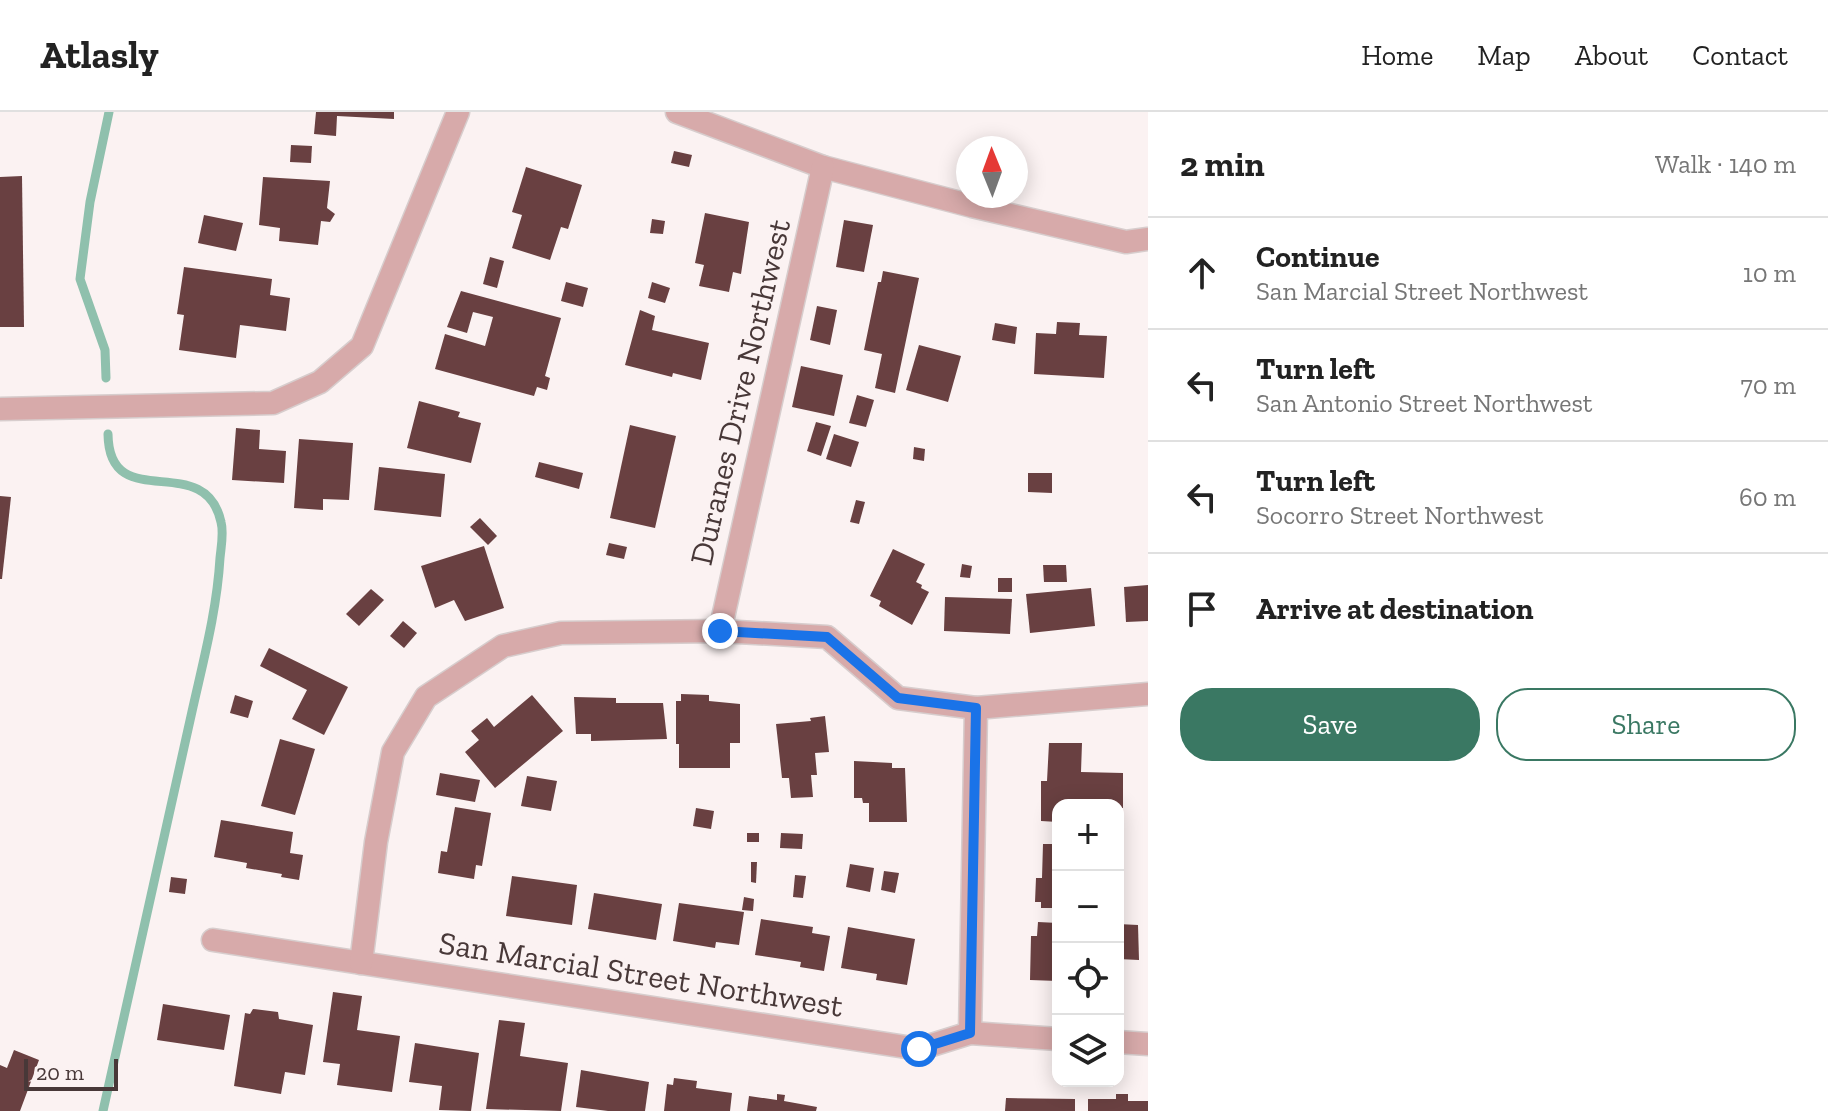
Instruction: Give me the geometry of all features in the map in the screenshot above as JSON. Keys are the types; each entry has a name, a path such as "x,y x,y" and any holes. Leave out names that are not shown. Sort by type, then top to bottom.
{"street":[{"path":"0,409 273,403 320,382 362,346 458,112"},
{"path":"677,112 823,167 1126,242 1148,239"},
{"name":"Duranes Drive Northwest","path":"720,631 823,167"},
{"path":"361,963 376,842 393,752 426,697 503,646 561,633 720,631 827,637 898,698 976,708 1148,694"},
{"path":"970,1033 976,708"},
{"name":"San Marcial Street Northwest","path":"213,940 919,1049 970,1033 1052,1039"},
{"path":"1124,1042 1148,1044"}],"building":[{"path":"316,112 394,112 394,119 337,116 336,136 314,134"},
{"path":"291,145 312,146 311,163 290,162"},
{"path":"674,151 692,155 689,167 671,163"},
{"path":"526,167 582,185 568,229 561,227 550,260 512,248 522,215 512,212"},
{"path":"22,176 24,327 0,327 0,177"},
{"path":"263,177 330,181 327,208 335,214 330,222 321,221 318,245 279,241 280,228 259,225"},
{"path":"705,213 749,222 741,274 733,272 729,292 699,286 704,265 695,263"},
{"path":"204,215 243,223 236,251 198,243"},
{"path":"652,219 665,221 663,234 650,233"},
{"path":"844,220 873,225 864,272 836,267"},
{"path":"490,257 504,261 497,288 483,284"},
{"path":"184,267 272,279 270,295 290,298 286,331 240,325 236,358 179,350 184,315 177,314"},
{"path":"883,271 919,278 895,393 875,388 882,354 864,350"},
{"path":"566,282 588,288 583,307 561,301"},
{"path":"652,282 670,288 665,303 648,298"},
{"path":"461,291 561,318 545,376 550,378 547,390 537,387 534,396 435,369 445,334 485,346 493,317 473,312 467,333 447,327"},
{"path":"817,306 837,310 830,345 810,340"},
{"path":"640,310 655,316 652,330 709,343 701,380 673,373 672,377 625,365"},
{"path":"1057,322 1080,323 1079,335 1107,336 1104,378 1034,374 1036,333 1056,334"},
{"path":"995,323 1017,327 1015,344 992,340"},
{"path":"919,345 961,356 948,402 906,390"},
{"path":"801,366 843,375 834,416 792,407"},
{"path":"857,395 874,400 866,427 849,423"},
{"path":"419,401 460,412 458,417 481,423 471,463 407,448"},
{"path":"816,422 831,426 821,456 807,451"},
{"path":"630,425 676,436 655,528 610,518"},
{"path":"236,428 260,430 259,449 286,451 284,483 232,480"},
{"path":"834,434 859,442 851,467 826,459"},
{"path":"299,439 353,443 349,500 323,499 323,510 294,508"},
{"path":"914,447 925,449 924,461 913,459"},
{"path":"539,462 583,473 579,489 535,477"},
{"path":"379,467 445,474 441,517 374,510"},
{"path":"1028,473 1052,473 1052,493 1028,492"},
{"path":"0,496 11,497 2,579 0,579"},
{"path":"856,500 865,502 859,524 850,522"},
{"path":"480,518 497,536 488,545 470,527"},
{"path":"609,543 627,547 624,559 606,555"},
{"path":"484,546 504,608 465,621 454,600 435,608 421,566"},
{"path":"893,549 925,564 916,582 929,592 912,625 879,606 881,601 870,596"},
{"path":"962,564 972,566 970,578 960,577"},
{"path":"1043,565 1066,565 1067,582 1044,582"},
{"path":"998,578 1012,578 1012,592 998,592"},
{"path":"1148,585 1148,621 1126,622 1124,587"},
{"path":"1091,588 1095,626 1030,633 1026,594"},
{"path":"371,589 384,600 359,626 346,614"},
{"path":"945,597 1012,599 1010,634 944,631"},
{"path":"403,621 417,633 404,648 390,636"},
{"path":"269,648 348,687 324,735 292,719 307,690 260,666"},
{"path":"681,694 709,695 709,701 740,704 740,743 730,743 730,768 679,768 676,701 681,701"},
{"path":"235,695 253,701 248,718 230,713"},
{"path":"532,695 563,731 495,788 465,752 479,740 471,731 487,718 494,727"},
{"path":"574,697 616,698 616,703 663,703 667,739 591,741 591,734 576,734"},
{"path":"825,716 829,752 815,753 817,775 811,775 813,797 791,798 789,778 782,778 776,724 811,721 810,718"},
{"path":"280,739 315,749 295,815 261,806"},
{"path":"1049,743 1082,743 1081,772 1123,773 1123,799 1052,799 1052,822 1041,821 1041,781 1047,781"},
{"path":"854,761 892,763 892,768 905,768 907,822 869,822 869,803 863,803 862,798 854,798"},
{"path":"440,773 480,780 475,802 436,795"},
{"path":"527,776 557,781 551,811 521,806"},
{"path":"455,807 491,813 482,866 476,865 474,879 438,873 441,851 447,852"},
{"path":"696,808 714,811 711,829 693,826"},
{"path":"221,820 293,832 290,853 303,855 299,880 246,868 247,863 214,857"},
{"path":"747,833 759,833 759,842 747,842"},
{"path":"781,833 803,834 802,849 780,848"},
{"path":"1043,844 1052,844 1052,908 1041,908 1041,902 1035,902 1036,878 1042,878"},
{"path":"751,862 757,862 756,883 751,882"},
{"path":"850,864 874,868 870,892 846,887"},
{"path":"884,871 899,873 895,893 881,890"},
{"path":"795,875 806,876 803,898 793,897"},
{"path":"512,876 577,885 572,925 506,916"},
{"path":"171,877 187,879 185,894 169,892"},
{"path":"594,893 662,904 656,940 588,929"},
{"path":"744,897 754,899 753,911 742,910"},
{"path":"679,903 744,912 739,945 716,942 715,948 673,941"},
{"path":"761,919 813,927 812,933 830,936 824,971 800,967 801,962 755,955"},
{"path":"1038,922 1052,923 1052,981 1030,980 1031,936 1037,936"},
{"path":"1124,924 1138,925 1139,960 1124,959"},
{"path":"848,927 915,939 907,985 876,980 877,974 841,968"},
{"path":"333,992 362,996 357,1030 400,1036 392,1092 337,1085 340,1064 323,1062"},
{"path":"163,1004 230,1015 224,1050 157,1040"},
{"path":"253,1009 278,1012 279,1019 313,1025 305,1075 285,1072 281,1094 234,1086 245,1013 250,1014"},
{"path":"499,1020 525,1023 520,1056 568,1063 561,1111 486,1109"},
{"path":"415,1043 479,1053 471,1111 439,1110 442,1086 409,1082"},
{"path":"14,1050 39,1060 20,1111 0,1111 0,1065 7,1068"},
{"path":"581,1070 649,1082 645,1111 576,1107"},
{"path":"674,1078 697,1081 696,1088 732,1093 730,1111 664,1111 667,1084 673,1085"},
{"path":"777,1094 785,1095 784,1101 817,1107 816,1111 747,1111 749,1096 777,1100"},
{"path":"1116,1094 1128,1094 1128,1101 1148,1101 1148,1111 1088,1111 1088,1099 1116,1099"},
{"path":"1006,1098 1075,1099 1075,1111 1005,1111"}],"waterway":[{"path":"106,378 105,350 80,279 90,202 109,112"},
{"path":"103,1111 210,633 222,535 221,522 212,500 197,489 140,479 124,472 112,459 108,434"}],"route":[{"path":"720,631 827,637 898,698 976,708 970,1033 919,1049"}]}
